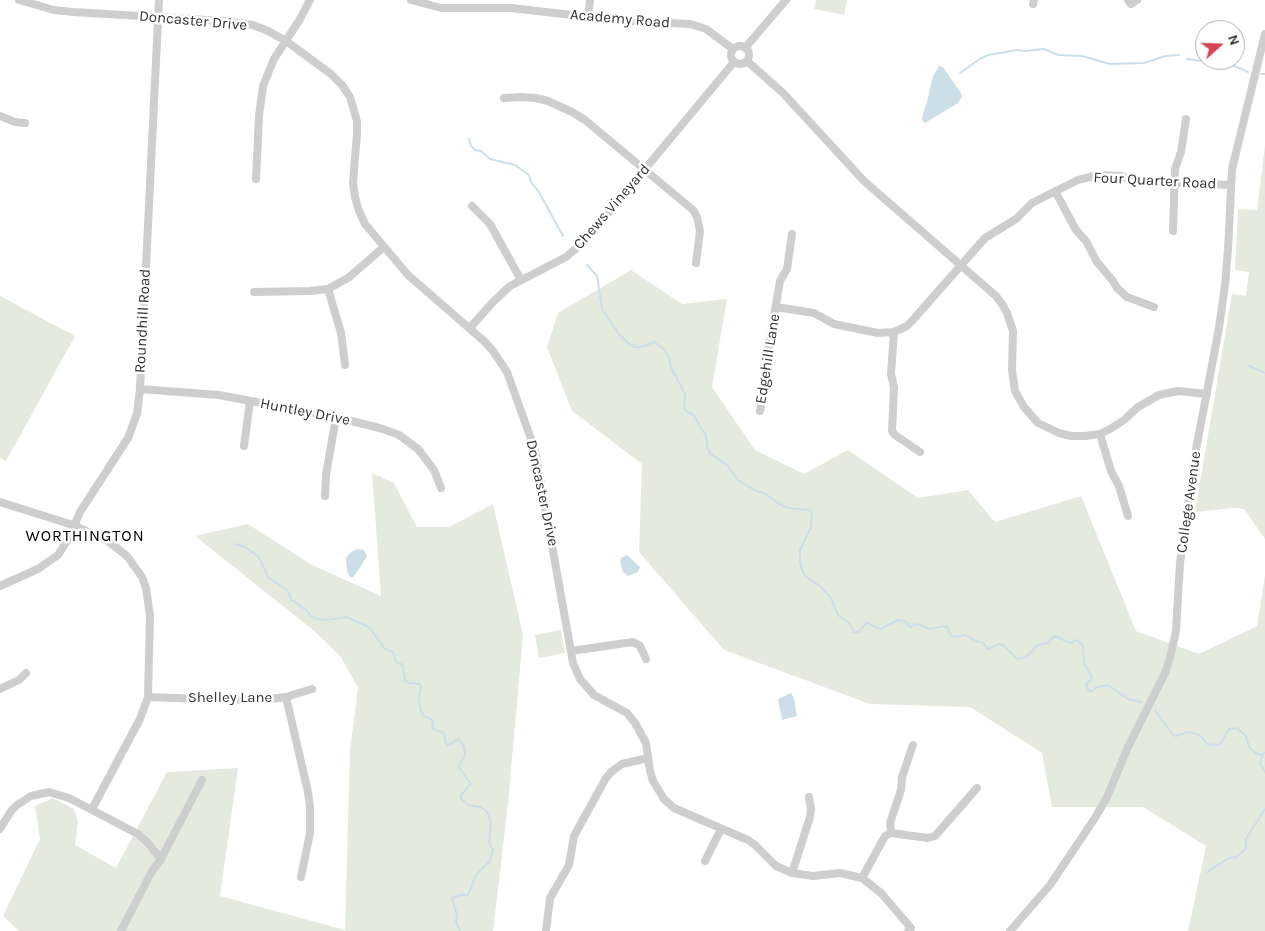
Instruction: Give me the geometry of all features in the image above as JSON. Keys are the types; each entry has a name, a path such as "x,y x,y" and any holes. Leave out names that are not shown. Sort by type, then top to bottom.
{"street":[{"name":"Doncaster Drive","path":"19,0 54,10 240,22 268,31 286,41 331,74 342,85 350,97 357,120 355,197 365,224 420,286 470,328 493,351 507,372 538,463 571,651 576,671 587,689 594,695 627,713 635,722 646,743 653,781 664,799 674,808 748,840 756,845 776,866 792,873 813,876 840,873 862,878 881,893 911,928 908,931"},
{"name":"Roundhill Road","path":"0,586 38,569 58,555 80,512 128,438 137,414 140,389 159,0"},
{"path":"256,179 260,100 272,65 310,0"},
{"name":"Academy Road","path":"411,0 441,8 511,8 625,21 690,24 699,26 714,34 733,49"},
{"path":"588,17 590,0"},
{"path":"745,48 786,0"},
{"path":"1128,0 1131,4 1137,0"},
{"name":"College Avenue","path":"1010,931 1050,885 1107,797 1128,747 1165,673 1174,644 1180,563 1195,455 1225,285 1231,185 1236,149 1265,34"},
{"path":"740,46 745,48 749,56 747,61 742,64 734,62 731,57 733,49 740,46"},
{"path":"747,61 783,93 870,186 996,296 1007,313 1013,332 1013,381 1015,391 1024,407 1038,423 1059,433 1071,436 1100,434 1118,424 1148,400 1159,395 1178,392 1207,394"},
{"name":"Chews Vineyard","path":"470,328 502,293 576,249 592,234 734,62"},
{"path":"504,98 536,98 566,108 584,120 693,210 697,217 700,231 696,263"},
{"path":"0,116 15,122 25,123"},
{"path":"1173,231 1175,169 1181,152 1186,119"},
{"name":"Four Quarter Road","path":"894,332 907,326 912,321 985,238 1016,219 1032,203 1078,180 1098,175 1121,176 1136,181 1231,185"},
{"path":"1056,191 1076,230 1086,241 1097,262 1113,280 1116,288 1127,297 1154,307"},
{"path":"472,206 490,224 521,280"},
{"name":"Edgehill Lane","path":"760,411 769,368 768,351 780,281 787,269 792,234"},
{"path":"254,292 328,289 348,278 384,247"},
{"path":"328,289 341,332 345,365"},
{"path":"776,307 814,313 834,324 878,333 894,332 891,374 894,387 892,431 920,452"},
{"name":"Huntley Drive","path":"140,389 198,392 336,418 383,429 409,441 434,470 441,488"},
{"path":"244,446 250,401"},
{"path":"325,496 326,475 336,418"},
{"path":"1100,434 1111,471 1119,486 1128,516"},
{"path":"0,502 73,525 108,541 127,556 142,577 146,588 150,616 148,697 136,727 92,809"},
{"path":"571,651 633,642 640,646 646,659"},
{"path":"0,690 26,674"},
{"name":"Shelley Lane","path":"148,697 225,700 270,699 312,689"},
{"path":"286,696 310,807 310,833 301,877"},
{"path":"891,833 890,823 901,790 902,777 913,746"},
{"path":"546,931 550,898 569,865 574,836 606,778 622,764 648,758"},
{"path":"121,931 202,780"},
{"path":"862,878 882,839 891,833 928,838 935,836 977,788"},
{"path":"0,830 17,804 39,793 60,794 138,834 161,859"},
{"path":"792,873 810,818 809,797"},
{"path":"706,861 721,829"}],"shaded area":[{"path":"816,0 847,0 844,15 814,9"},
{"path":"939,66 943,67 962,97 958,103 925,123 922,120 923,113 933,76"},
{"path":"1265,145 1265,539 1244,509 1234,508 1195,512 1232,294 1246,296 1249,272 1235,270 1238,209 1257,210"},
{"path":"631,270 682,304 727,299 712,387 755,450 804,474 848,450 918,498 968,490 995,522 1081,496 1136,631 1199,654 1257,626 1265,575 1265,931 1188,931 1206,846 1143,807 1052,807 1042,753 970,707 870,704 724,650 639,552 642,464 572,411 547,347 558,313"},
{"path":"0,296 75,336 6,461 0,458"},
{"path":"372,473 394,483 417,527 449,527 493,504 523,635 508,804 493,931 19,931 3,916 40,839 35,806 53,798 74,809 78,821 75,845 116,868 167,772 238,768 220,896 345,930 350,750 358,688 341,657 313,630 195,536 248,524 312,565 381,596"},
{"path":"357,549 364,550 367,556 352,578 347,571 346,558"},
{"path":"627,555 640,567 638,572 628,576 623,572 620,563 621,558"},
{"path":"561,630 565,653 539,658 535,635"},
{"path":"791,693 794,698 797,716 782,720 778,699"}],"waterway":[{"path":"960,73 988,55 1017,50 1044,49 1058,55 1082,56 1110,64 1144,63 1165,56 1179,55"},
{"path":"1187,59 1232,65 1248,72"},
{"path":"469,139 471,146 475,150 481,151 490,159 515,165 529,175 531,182 539,192 563,236"},
{"path":"587,265 597,276 602,309 619,334 635,347 641,347 654,342 664,349 685,394 684,408 694,415 706,436 708,449 711,454 728,466 738,480 756,491 764,493 788,508 810,510 812,514 811,527 800,550 802,570 806,577 820,586 831,598 838,615 849,623 854,632 859,632 866,623 881,629 898,620 906,622 910,627 917,624 929,629 947,626 950,634 954,637 965,635 978,642 982,642 988,649 999,644 1003,645 1017,659 1026,657 1038,645 1048,643 1055,636 1070,643 1078,640 1083,646 1084,664 1092,678 1086,685 1089,691 1108,685 1128,699 1142,702"},
{"path":"1249,366 1265,373"},
{"path":"236,544 245,547 258,556 269,578 287,590 292,600 311,616 327,620 347,617 369,627 385,649 393,652 396,662 403,665 405,681 421,686 419,696 420,708 423,715 432,720 433,729 444,733 448,745 459,739 464,746 465,754 459,766 471,784 461,795 461,799 468,805 481,807 487,812 491,822 489,842 493,850 490,861 476,875 468,895 452,898 457,915 456,922 460,931"},
{"path":"1155,710 1173,735 1176,736 1188,732 1197,734 1207,744 1217,745 1221,743 1229,729 1237,728 1246,736 1249,747 1253,751 1259,755 1265,753"},
{"path":"1263,755 1260,764 1265,772"},
{"path":"1207,872 1229,858 1236,857 1246,849 1246,839 1265,809"}],"district":[{"name":"WORTHINGTON","path":"85,536"}]}
